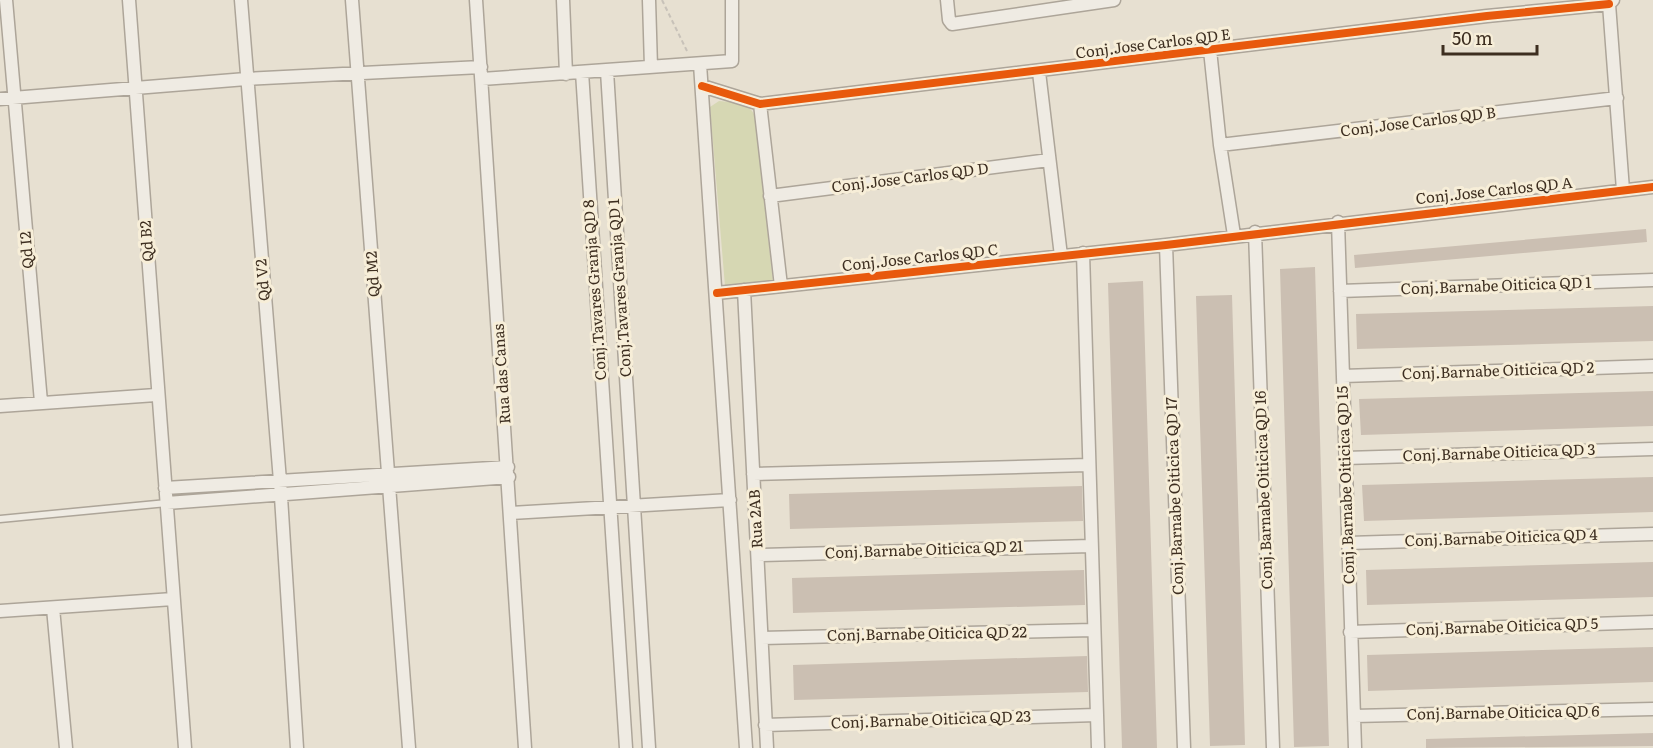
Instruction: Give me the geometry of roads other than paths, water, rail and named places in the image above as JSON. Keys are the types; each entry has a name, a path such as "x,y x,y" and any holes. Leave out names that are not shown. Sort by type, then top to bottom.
{"street":[{"name":"Qd I2","path":"6,0 41,402"},
{"name":"Qd B2","path":"129,0 137,87 156,395 167,503 184,748"},
{"name":"Qd V2","path":"241,0 280,481 297,748"},
{"name":"Qd M2","path":"352,0 409,748"},
{"name":"Rua das Canas","path":"476,0 525,748"},
{"path":"563,0 566,74"},
{"path":"649,0 651,67"},
{"path":"0,99 246,79 357,73 566,74 732,62 732,0"},
{"path":"947,0 950,23 1079,2 1114,0"},
{"path":"1611,2 1623,190"},
{"name":"Conj.Jose Carlos QD E","path":"702,86 760,104 1611,2"},
{"path":"1210,50 1220,145 1234,235"},
{"path":"697,64 702,86 717,293 746,748"},
{"name":"Conj.Tavares Granja QD 1","path":"607,70 649,742"},
{"name":"Conj.Tavares Granja QD 8","path":"582,72 626,743"},
{"path":"1039,72 1061,256"},
{"name":"Conj.Jose Carlos QD B","path":"1220,145 1617,98"},
{"path":"760,104 781,286"},
{"name":"Conj.Jose Carlos QD D","path":"770,196 1050,160"},
{"name":"Conj.Jose Carlos QD A","path":"1166,245 1338,222 1653,187"},
{"name":"Conj.Barnabe Oiticica QD 15","path":"1338,222 1355,748"},
{"name":"Conj.Barnabe Oiticica QD 16","path":"1255,232 1273,748"},
{"name":"Conj.Jose Carlos QD C","path":"717,293 1166,245"},
{"name":"Conj.Barnabe Oiticica QD 17","path":"1166,245 1184,748"},
{"path":"1083,253 1098,748"},
{"name":"Conj.Barnabe Oiticica QD 1","path":"1340,291 1653,280"},
{"name":"Rua 2AB","path":"744,290 766,748"},
{"name":"Conj.Barnabe Oiticica QD 2","path":"1343,376 1653,366"},
{"path":"0,406 156,395"},
{"name":"Conj.Barnabe Oiticica QD 3","path":"1345,458 1653,449"},
{"path":"753,474 1088,465"},
{"path":"167,503 280,496 389,482 508,472"},
{"path":"165,489 280,481 389,482"},
{"path":"511,513 730,500"},
{"name":"Conj.Barnabe Oiticica QD 4","path":"1348,543 1653,534"},
{"name":"Conj.Barnabe Oiticica QD 21","path":"758,555 1091,546"},
{"path":"0,611 173,599"},
{"path":"53,608 66,748"},
{"name":"Conj.Barnabe Oiticica QD 5","path":"1350,632 1653,622"},
{"name":"Conj.Barnabe Oiticica QD 22","path":"762,638 1093,630"},
{"name":"Conj.Barnabe Oiticica QD 6","path":"1354,716 1653,709"},
{"name":"Conj.Barnabe Oiticica QD 23","path":"765,725 1096,716"},
{"path":"626,743 649,742"}],"lane":[{"path":"0,519 167,503"}]}
